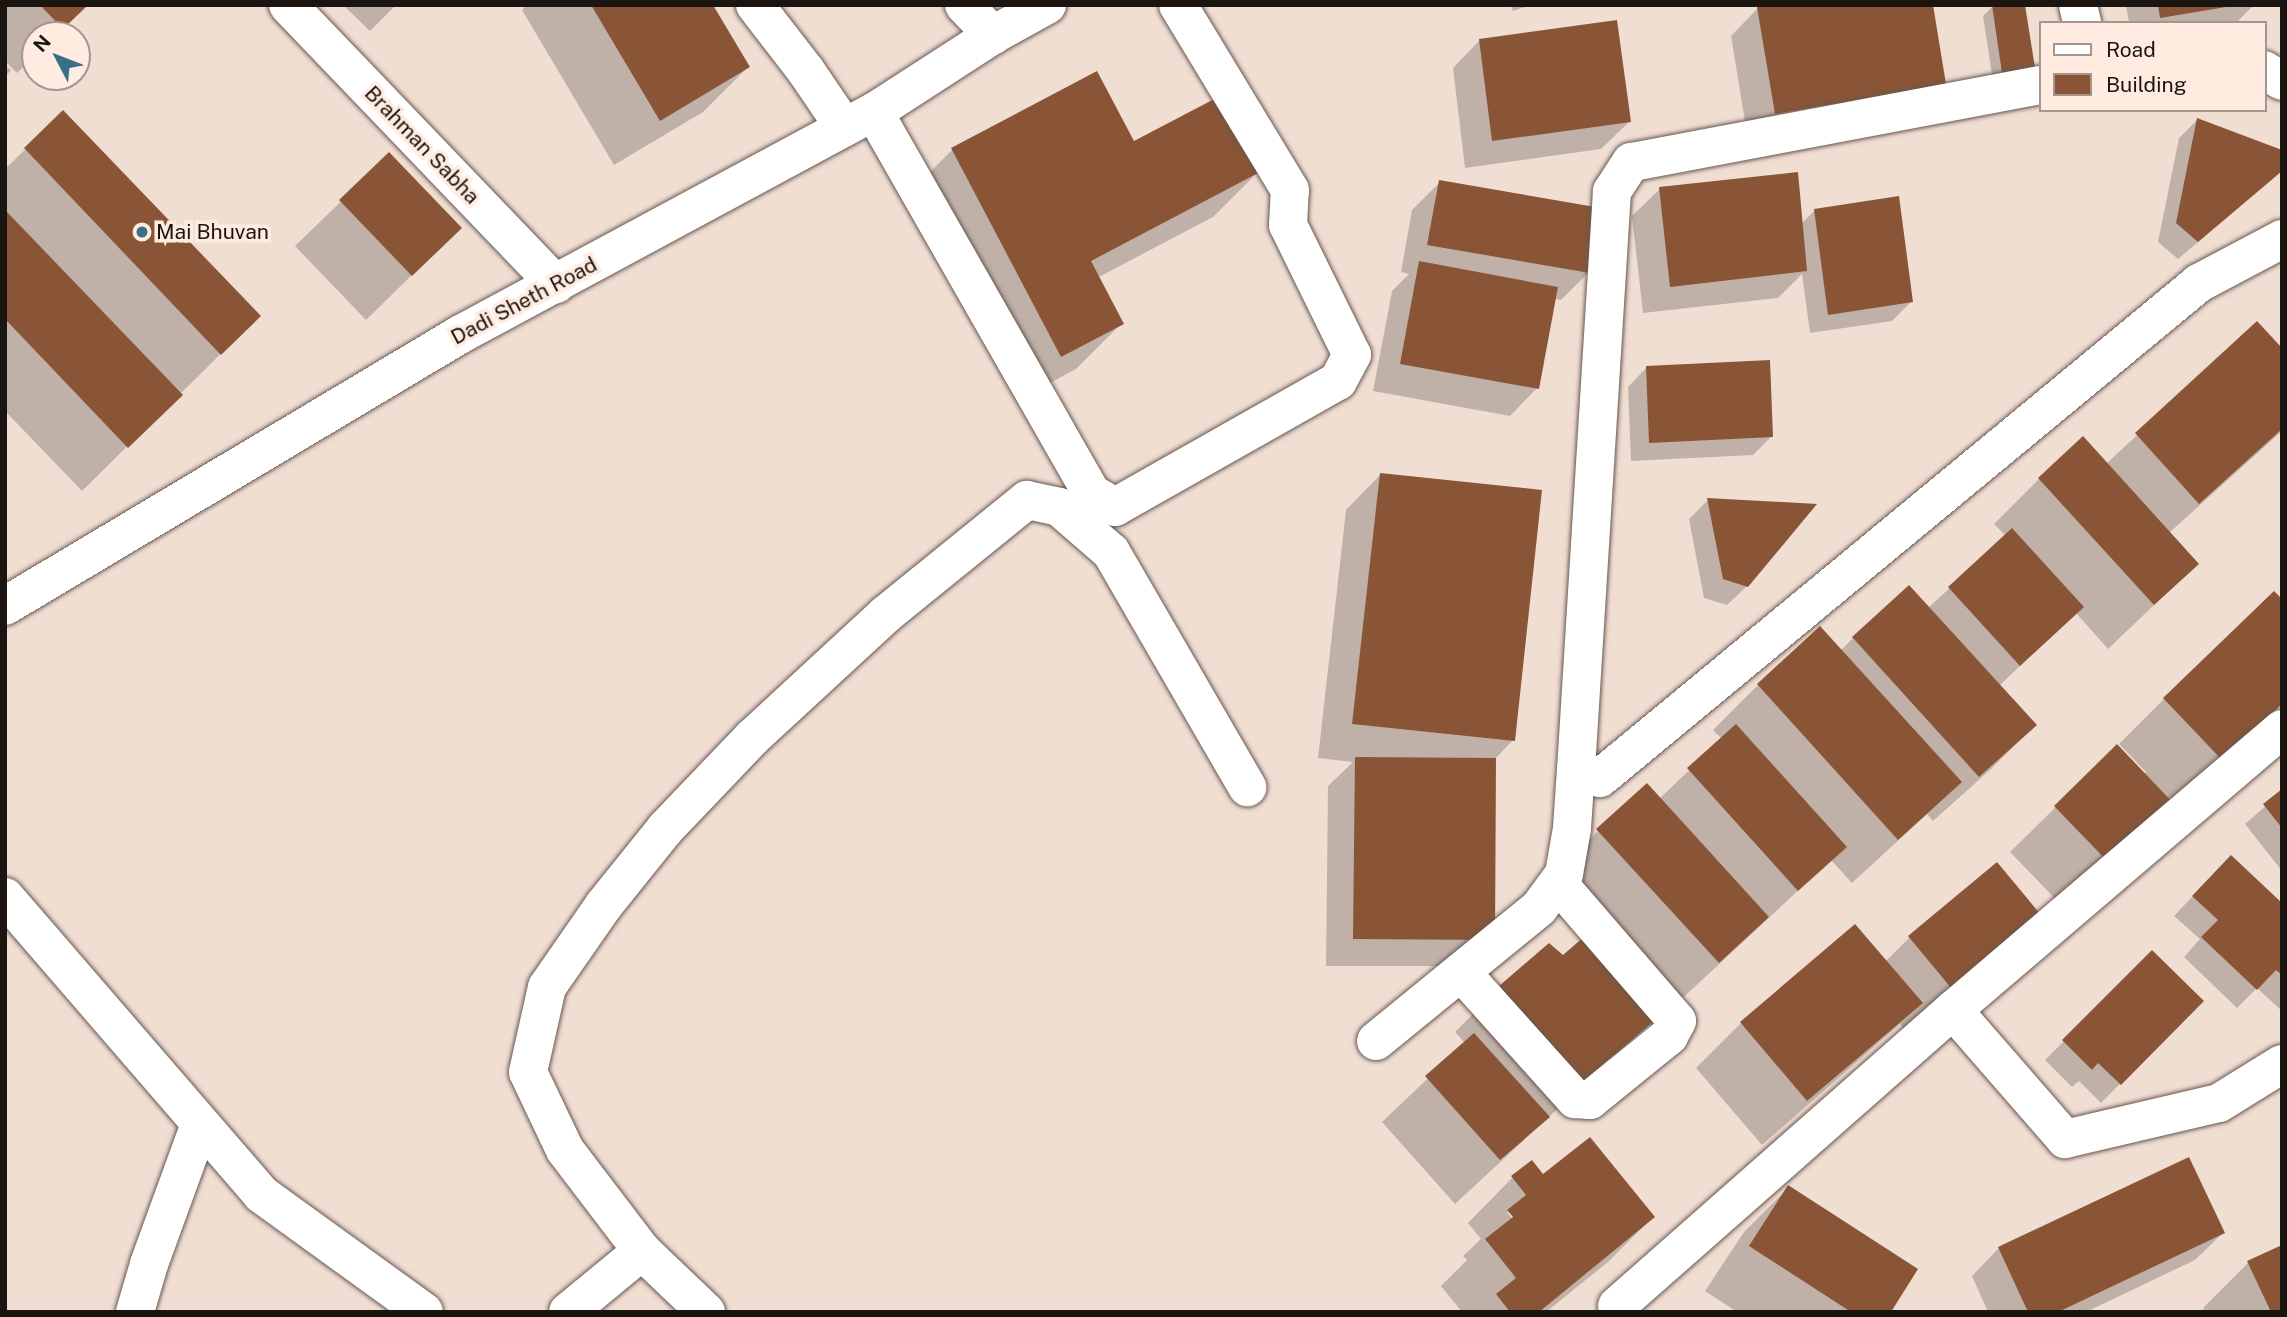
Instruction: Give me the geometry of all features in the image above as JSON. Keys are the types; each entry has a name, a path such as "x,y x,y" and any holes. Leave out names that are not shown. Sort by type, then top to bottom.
{"street":[{"name":"Brahman Sabha","path":"288,5 556,284"},
{"path":"755,5 806,71 859,120 1091,492 1115,508 1338,381 1352,355 1288,225 1290,190 1178,5"},
{"path":"964,5 993,34"},
{"name":"Dadi Sheth Road","path":"5,606 461,334 859,120 993,34 1047,5"},
{"path":"2266,70 2282,81"},
{"path":"1469,981 1575,1100 1590,1100 1669,1036 1677,1021 1566,892 1564,874 1572,828 1612,191 1631,162 2038,85"},
{"path":"1576,770 1600,778 2199,284 2282,240"},
{"path":"706,1312 642,1251 565,1150 528,1072 547,987 604,905 665,829 753,737 886,615 1027,500 1059,507 1111,552 1247,787"},
{"path":"1617,1306 1953,1010 2282,729"},
{"path":"1376,1041 1469,981 1539,908 1566,892"},
{"path":"5,897 261,1194 424,1312"},
{"path":"1953,1010 2064,1139 2219,1103 2282,1063"},
{"path":"135,1312 149,1264 200,1124"},
{"path":"568,1312 642,1251"}],"building":[{"path":"40,5 88,5 71,21 55,21"},
{"path":"591,5 713,5 750,67 660,121"},
{"path":"1933,5 1946,84 1775,114 1757,7"},
{"path":"1992,5 2025,5 2035,68 2002,73"},
{"path":"2158,5 2226,5 2226,7 2160,18"},
{"path":"1617,20 1631,122 1492,141 1479,39"},
{"path":"1097,71 1134,141 1220,96 1260,172 1091,261 1124,324 1061,357 951,148"},
{"name":"Mai Bhuvan","path":"63,110 261,316 221,355 24,148"},
{"path":"2197,118 2282,150 2282,171 2198,242 2176,223"},
{"path":"389,152 462,228 412,276 339,200"},
{"path":"1798,172 1807,271 1670,287 1659,187"},
{"path":"1439,180 1601,208 1590,273 1427,245"},
{"path":"1899,196 1913,302 1828,315 1814,209"},
{"path":"7,212 183,395 128,448 5,319"},
{"path":"1419,261 1558,287 1539,389 1400,364"},
{"path":"2257,321 2282,348 2282,429 2199,504 2135,433"},
{"path":"1770,360 1773,437 1649,443 1646,366"},
{"path":"2083,436 2199,564 2154,605 2038,478"},
{"path":"1380,473 1542,490 1515,741 1352,724"},
{"path":"1707,498 1817,504 1748,587 1723,579"},
{"path":"2012,528 2084,607 2020,666 1948,587"},
{"path":"1909,585 2037,725 1979,777 1852,637"},
{"path":"2274,591 2282,599 2282,704 2223,761 2163,698"},
{"path":"1820,626 1962,782 1898,840 1757,684"},
{"path":"1736,724 1847,847 1798,891 1687,768"},
{"path":"2117,744 2176,806 2113,867 2054,806"},
{"path":"1355,757 1496,758 1495,940 1353,939"},
{"path":"1647,783 1769,917 1719,963 1596,829"},
{"path":"2282,789 2282,828 2263,804"},
{"path":"2231,855 2282,903 2282,975 2276,970 2257,990 2201,937 2218,920 2192,896"},
{"path":"1997,862 2041,915 1952,989 1908,936"},
{"path":"1855,924 1923,1003 1807,1101 1740,1022"},
{"path":"1593,929 1661,1015 1582,1082 1499,986 1549,943 1563,955"},
{"path":"2152,950 2204,1001 2121,1085 2098,1063 2092,1070 2062,1040"},
{"path":"1474,1033 1550,1117 1500,1160 1425,1076"},
{"path":"1590,1137 1655,1217 1539,1312 1510,1312 1496,1294 1516,1278 1485,1239 1513,1217 1507,1210 1526,1195 1511,1176 1532,1160 1543,1174"},
{"path":"2189,1157 2225,1233 2058,1312 2028,1312 1998,1247"},
{"path":"1788,1185 1918,1269 1891,1312 1844,1312 1848,1310 1749,1246"},
{"path":"2282,1245 2282,1312 2271,1312 2247,1261"}],"place":[{"name":"Mai Bhuvan","path":"142,232"}]}
